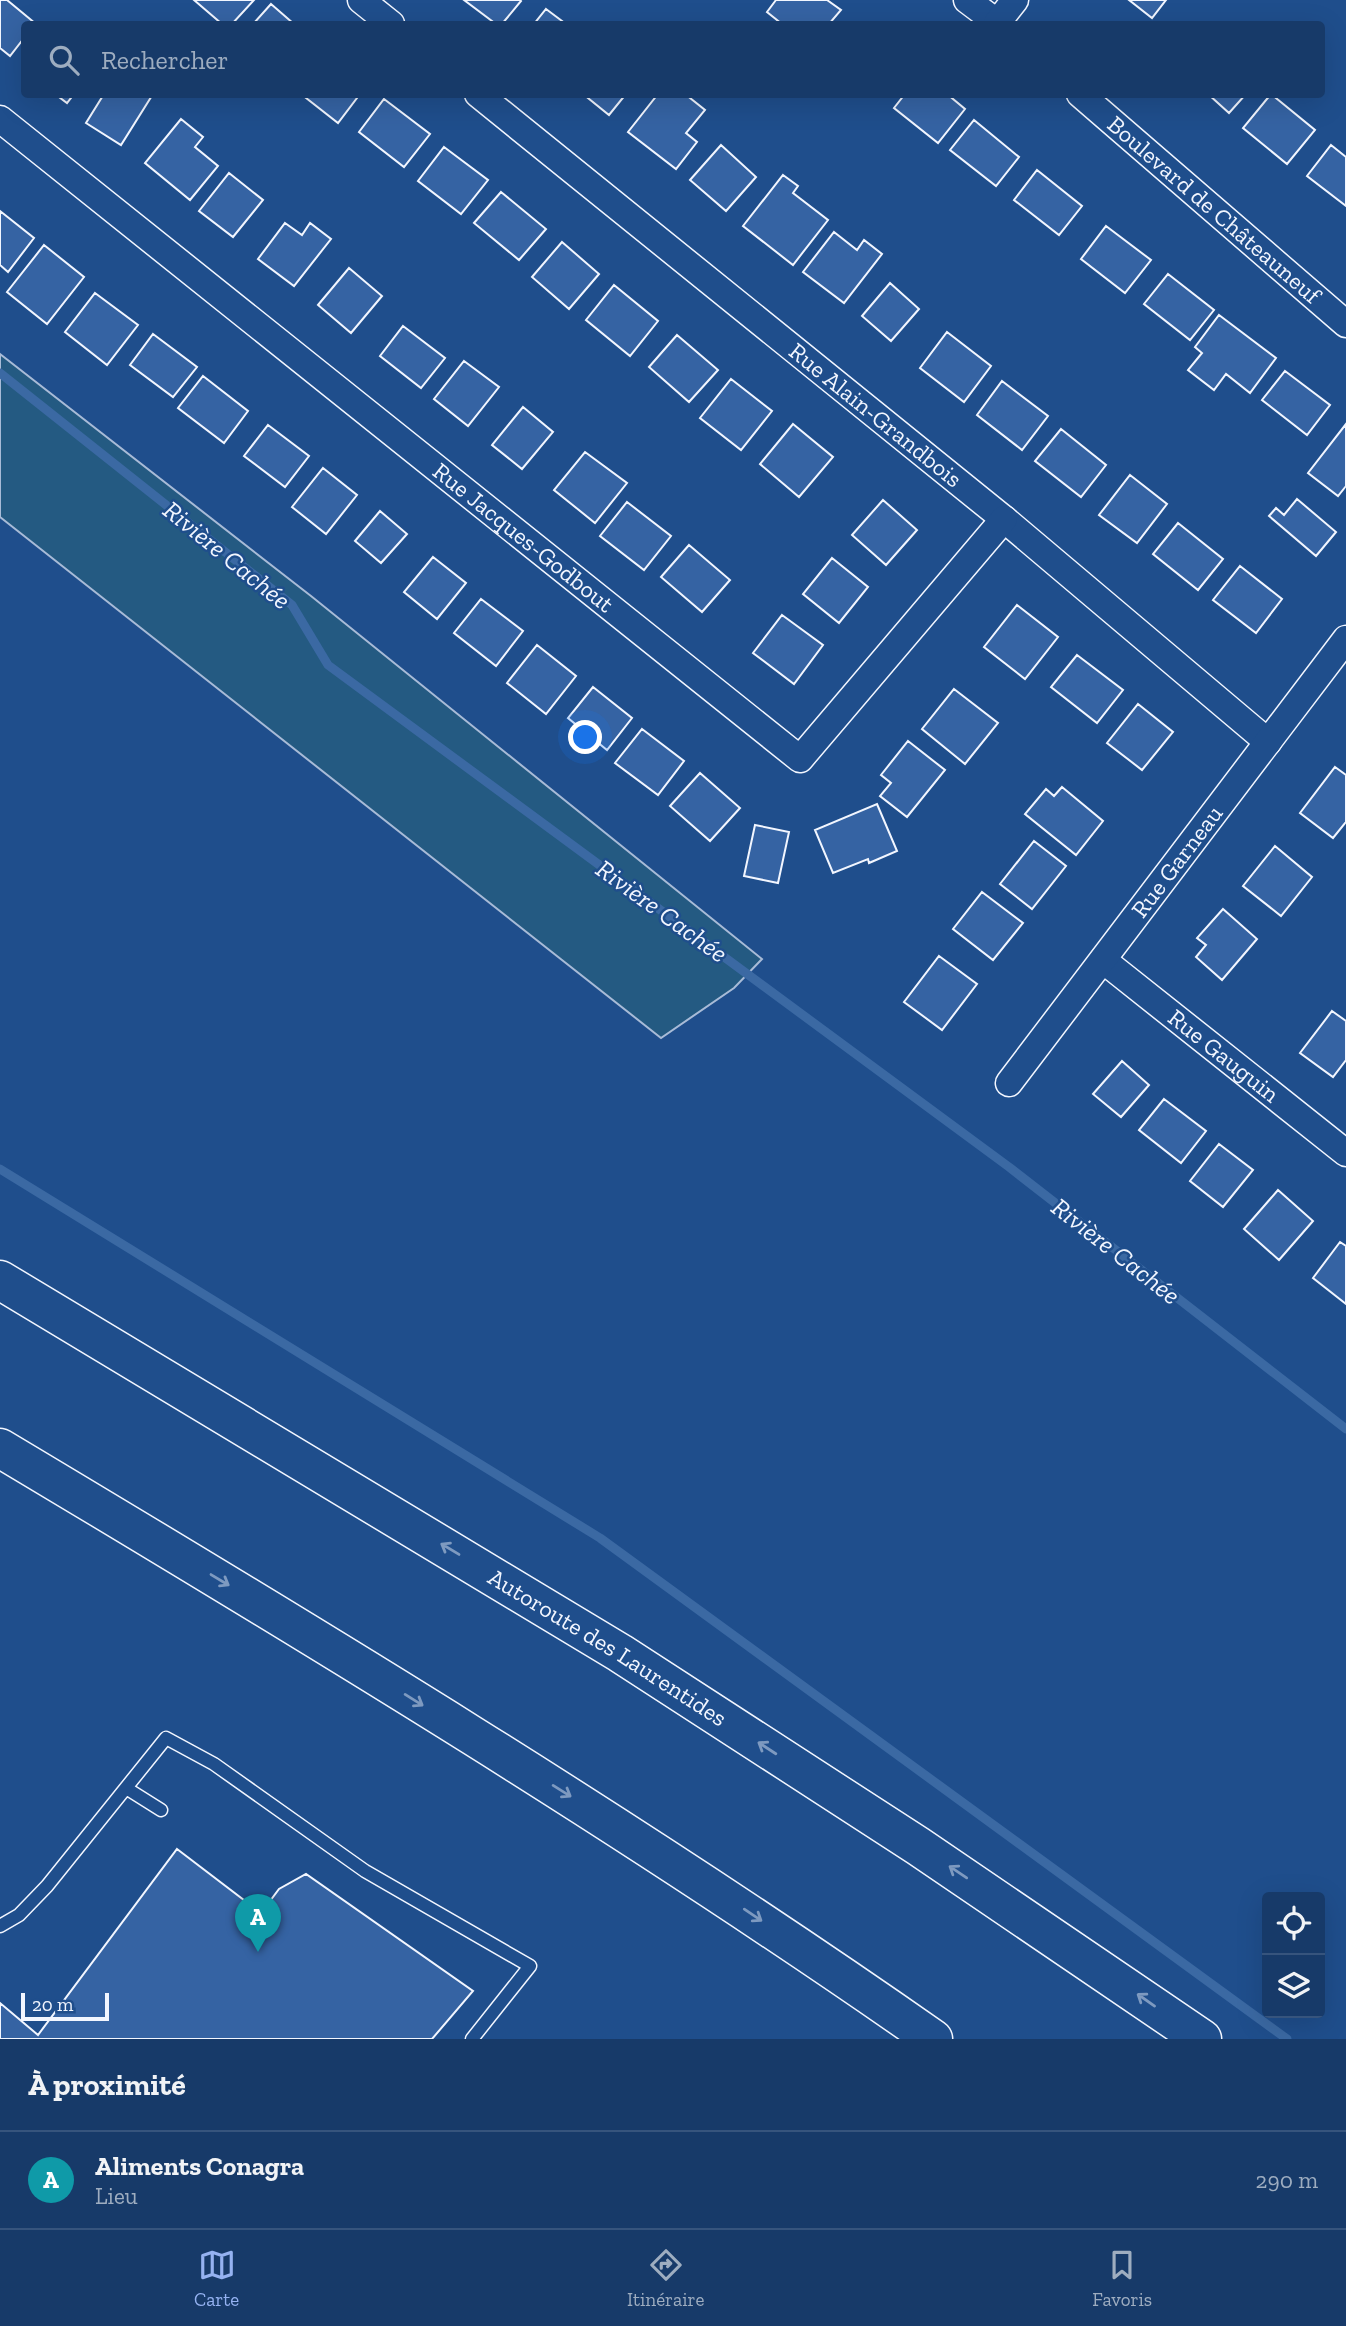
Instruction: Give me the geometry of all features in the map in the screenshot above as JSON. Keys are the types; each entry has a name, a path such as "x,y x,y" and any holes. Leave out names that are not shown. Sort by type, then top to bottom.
{"highway":[{"name":"Autoroute des Laurentides","path":"0,1280 620,1653 940,1860 1202,2039"},
{"path":"0,1448 628,1833 933,2039"},
{"path":"0,1469 162,1545"}],"street":[{"path":"361,0 387,21"},
{"path":"967,0 994,21"},
{"path":"1000,21 1015,0"},
{"name":"Rue Alain-Grandbois","path":"483,98 1004,519 1268,743"},
{"name":"Boulevard de Châteauneuf","path":"1085,98 1346,324"},
{"name":"Rue Jacques-Godbout","path":"0,118 800,759 1004,519"},
{"name":"Rue Garneau","path":"1009,1083 1346,639"},
{"name":"Rue Gauguin","path":"1103,960 1346,1153"}],"lane":[{"path":"0,1926 19,1915 47,1886 166,1738 214,1764 365,1871 530,1966 472,2039"},
{"path":"126,1787 161,1810"}],"shaded area":[{"path":"0,354 311,596 762,959 734,988 661,1038 0,517"}],"building":[{"path":"0,0 7,0 32,21 21,21 21,42 10,56 0,48"},
{"path":"194,0 254,0 235,21 218,21"},
{"path":"464,0 521,1 504,21 492,21"},
{"path":"776,0 827,0 841,10 832,21 778,21 767,12"},
{"path":"1129,0 1166,0 1152,18"},
{"path":"271,4 291,21 256,21"},
{"path":"546,9 562,21 536,21"},
{"path":"102,98 150,98 121,145 86,123"},
{"path":"306,98 357,98 338,123"},
{"path":"588,98 623,98 609,115"},
{"path":"655,98 690,98 705,110 686,133 697,142 676,169 628,132"},
{"path":"902,98 952,98 965,109 938,143 894,108"},
{"path":"1212,98 1242,98 1229,113"},
{"path":"1268,98 1276,98 1315,130 1287,164 1243,128"},
{"path":"384,99 430,134 404,167 359,132"},
{"path":"181,119 203,137 195,147 218,166 190,200 145,163"},
{"path":"974,120 1019,157 996,186 950,150"},
{"path":"721,145 756,177 726,211 690,180"},
{"path":"1331,145 1346,157 1346,206 1307,176"},
{"path":"444,147 488,180 461,214 418,181"},
{"path":"1037,170 1082,206 1059,235 1014,200"},
{"path":"229,173 263,200 233,237 199,211"},
{"path":"783,175 798,186 793,193 828,220 793,265 743,226"},
{"path":"501,192 546,229 519,260 474,223"},
{"path":"0,211 34,238 8,272 0,265"},
{"path":"285,223 302,235 310,223 331,239 294,286 258,259"},
{"path":"1106,226 1151,260 1125,293 1081,259"},
{"path":"834,232 857,250 864,240 882,254 844,303 803,272"},
{"path":"562,242 599,274 569,309 532,277"},
{"path":"44,245 84,277 47,324 7,292"},
{"path":"349,268 382,296 351,333 318,305"},
{"path":"1168,274 1214,310 1190,340 1144,304"},
{"path":"890,283 919,309 891,341 862,316"},
{"path":"614,285 658,321 630,356 586,320"},
{"path":"95,293 138,325 107,365 65,332"},
{"path":"1219,315 1276,358 1250,393 1226,374 1214,390 1188,370 1202,353 1195,347"},
{"path":"403,326 445,358 421,388 380,356"},
{"path":"947,332 991,366 964,402 920,368"},
{"path":"153,334 197,367 173,397 130,365"},
{"path":"677,335 718,370 689,402 649,367"},
{"path":"464,361 499,387 468,426 434,399"},
{"path":"1285,371 1330,405 1307,435 1262,400"},
{"path":"203,376 248,411 224,443 178,408"},
{"path":"731,379 772,411 741,450 700,418"},
{"path":"1002,381 1048,416 1022,450 977,415"},
{"path":"523,407 553,432 522,469 492,445"},
{"path":"793,424 833,457 799,497 760,464"},
{"path":"1346,424 1346,486 1338,496 1308,473"},
{"path":"268,425 309,456 285,487 244,456"},
{"path":"1061,429 1106,465 1081,497 1035,461"},
{"path":"585,452 627,483 595,523 554,490"},
{"path":"323,468 357,495 326,534 292,507"},
{"path":"1130,475 1167,504 1137,543 1099,515"},
{"path":"1297,499 1336,532 1316,556 1269,516 1276,508 1284,515"},
{"path":"883,500 917,530 886,565 852,535"},
{"path":"627,502 671,536 644,570 600,536"},
{"path":"380,511 407,534 381,563 355,541"},
{"path":"1178,523 1223,559 1198,590 1153,554"},
{"path":"689,545 730,580 702,612 661,577"},
{"path":"433,557 466,583 437,619 404,592"},
{"path":"832,558 868,587 839,623 803,594"},
{"path":"1240,566 1282,599 1256,633 1213,600"},
{"path":"481,599 523,631 496,666 454,633"},
{"path":"1017,605 1058,637 1025,679 984,647"},
{"path":"782,615 823,645 794,684 753,653"},
{"path":"537,645 576,676 546,714 507,683"},
{"path":"1077,655 1123,690 1097,723 1051,687"},
{"path":"593,687 632,718 607,750 568,718"},
{"path":"954,689 998,723 965,764 922,729"},
{"path":"1138,704 1173,732 1142,770 1107,743"},
{"path":"642,729 684,761 658,795 615,763"},
{"path":"908,741 945,770 907,817 880,796 891,783 881,775"},
{"path":"1335,767 1346,775 1346,822 1333,838 1300,813"},
{"path":"700,773 740,808 710,841 670,806"},
{"path":"1062,787 1103,821 1076,855 1025,814 1046,789 1054,796"},
{"path":"877,804 897,851 869,863 868,859 833,873 815,830"},
{"path":"755,825 789,832 778,883 744,876"},
{"path":"1034,841 1066,866 1032,909 1000,884"},
{"path":"1275,846 1312,877 1281,916 1243,886"},
{"path":"982,892 1023,923 993,960 953,929"},
{"path":"1223,909 1257,939 1222,980 1196,957 1206,945 1197,938"},
{"path":"939,956 977,984 942,1030 904,1002"},
{"path":"1332,1011 1346,1021 1346,1060 1333,1077 1300,1053"},
{"path":"1122,1061 1149,1085 1121,1117 1093,1094"},
{"path":"1164,1099 1206,1131 1181,1163 1139,1130"},
{"path":"1219,1144 1253,1170 1223,1207 1190,1181"},
{"path":"1278,1190 1313,1221 1279,1260 1244,1229"},
{"path":"1340,1242 1346,1246 1346,1304 1313,1278"},
{"path":"177,1849 261,1913 279,1889 306,1874 473,1991 432,2039 0,2039 0,2003 38,2035"}],"waterway":[{"name":"Rivière Cachée","path":"0,373 292,605 328,665 1009,1167 1346,1429"},
{"path":"0,1169 600,1538 1287,2039"}],"place":[{"name":"Aliments Conagra","path":"258,1952"}]}
